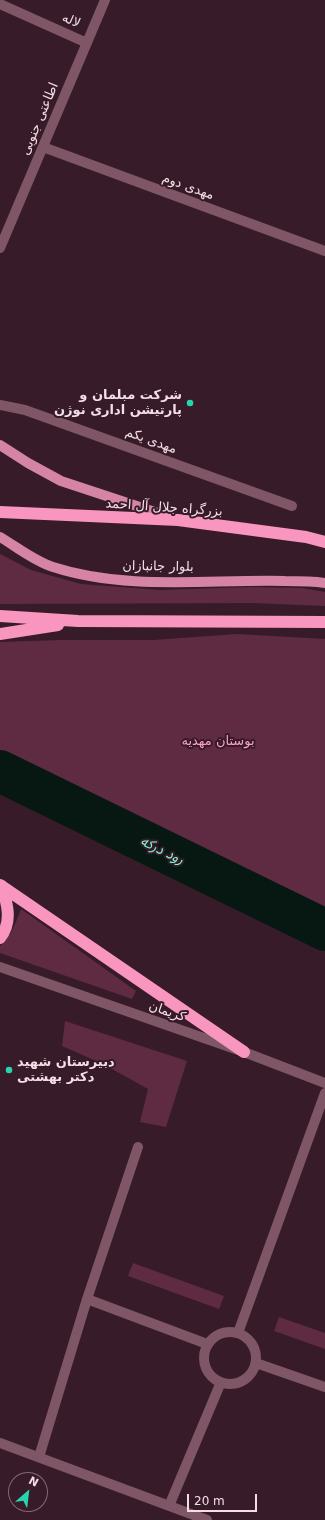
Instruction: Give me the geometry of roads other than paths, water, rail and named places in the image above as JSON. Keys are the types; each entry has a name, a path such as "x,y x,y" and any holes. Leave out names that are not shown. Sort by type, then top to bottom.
{"highway":[{"name":"بزرگراه جلال آل احمد","path":"0,512 178,520 306,537 325,542"},
{"path":"0,616 78,621 325,622"},
{"path":"0,634 78,621"},
{"path":"0,938 8,921 8,908 1,885"},
{"path":"1,885 244,1052"}],"main road":[{"path":"0,445 28,463 61,481 178,520"},
{"name":"بلوار جانبازان","path":"0,537 35,559 51,567 93,577 170,582 263,580 325,582"}],"street":[{"name":"اطاعتی جنوبی","path":"0,248 105,0"},
{"name":"لاله","path":"0,4 87,43"},
{"name":"مهدی دوم","path":"43,147 325,251"},
{"name":"مهدی یکم","path":"0,405 25,410 292,506"},
{"name":"کریمان","path":"0,966 244,1052 325,1083"},
{"path":"238,1333 325,1093"},
{"path":"39,1457 87,1299 138,1147"},
{"path":"87,1299 208,1344"},
{"path":"229,1331 238,1333 250,1341 256,1355 256,1363 246,1378 234,1383 221,1382 214,1378 205,1366 204,1351 213,1337 229,1331"},
{"path":"256,1363 325,1387"},
{"path":"169,1506 221,1382"},
{"path":"0,1443 207,1520"}],"waterway":[{"name":"رود درکه","path":"0,771 325,930"}],"place":[{"name":"شرکت مبلمان و پارتیشن اداری نوژن","path":"190,403"},
{"name":"دبیرستان شهید دکتر بهشتی","path":"9,1070"}],"park label":[{"name":"بوستان مهدیه","path":"218,742"}]}
